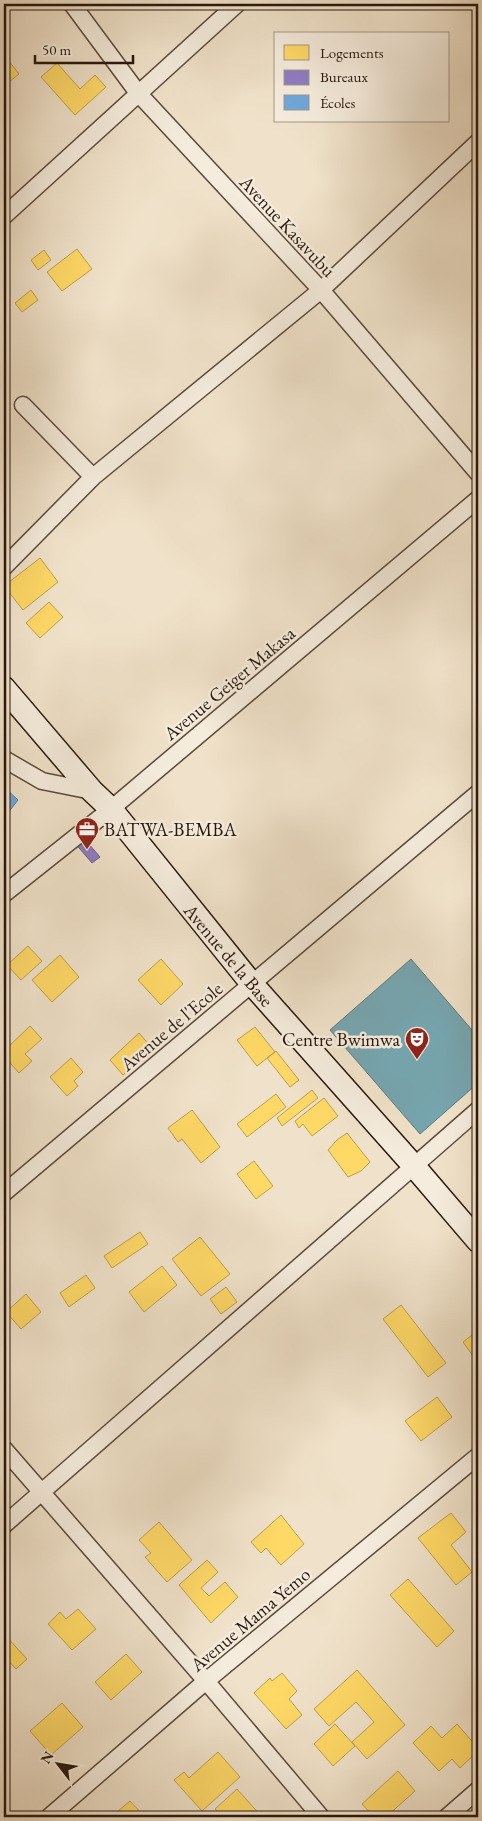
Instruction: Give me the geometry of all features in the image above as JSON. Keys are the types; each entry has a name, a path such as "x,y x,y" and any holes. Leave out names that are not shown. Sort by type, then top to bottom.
{"main road":[{"name":"Avenue de la Base","path":"4,688 92,791 111,808 252,984 478,1241"}],"street":[{"name":"Avenue Kasavubu","path":"72,4 138,93 321,290 478,473"},
{"path":"4,216 237,4"},
{"path":"4,567 93,477 321,290 478,142"},
{"path":"22,405 93,477"},
{"name":"Avenue Geiger Makasa","path":"4,894 111,808 478,499"},
{"path":"4,759 42,781 92,791"},
{"name":"Avenue de l'Ecole","path":"4,1194 478,793"},
{"path":"4,1525 478,1110"},
{"path":"4,1449 206,1681 320,1817"},
{"name":"Avenue Mama Yemo","path":"50,1817 206,1681 478,1456"},
{"path":"447,1817 478,1790"}],"building: Logements":[{"path":"9,61 19,74 4,86 4,65"},
{"path":"57,63 80,89 95,75 106,87 75,115 41,77"},
{"path":"77,249 92,269 62,291 47,272"},
{"path":"44,250 51,260 38,270 31,260"},
{"path":"31,290 38,300 22,312 15,303"},
{"path":"40,558 58,582 23,610 4,586"},
{"path":"49,602 63,617 40,638 26,623"},
{"path":"28,946 42,961 21,980 7,965"},
{"path":"60,955 79,977 52,1002 32,980"},
{"path":"161,959 183,984 161,1005 138,980"},
{"path":"425,979 462,1023 449,1034 412,990"},
{"path":"397,995 411,1011 365,1051 351,1035"},
{"path":"30,1026 42,1039 25,1054 32,1061 19,1073 4,1056 4,1051"},
{"path":"255,1027 275,1052 257,1066 237,1040"},
{"path":"444,1028 449,1034 444,1039 475,1075 461,1087 425,1044"},
{"path":"139,1033 152,1048 123,1075 110,1060"},
{"path":"276,1051 299,1080 290,1087 267,1058"},
{"path":"71,1058 83,1072 74,1081 78,1086 67,1096 50,1077"},
{"path":"312,1090 318,1098 282,1126 277,1118"},
{"path":"276,1094 286,1107 247,1137 237,1124"},
{"path":"324,1098 338,1116 312,1136 303,1124 299,1128 295,1121"},
{"path":"192,1110 220,1147 201,1163 182,1139 178,1142 168,1128"},
{"path":"347,1133 370,1162 361,1171 348,1177 328,1150"},
{"path":"254,1161 273,1186 256,1199 237,1174"},
{"path":"140,1232 148,1244 112,1268 104,1256"},
{"path":"200,1237 230,1274 201,1296 172,1259"},
{"path":"162,1266 177,1285 144,1312 129,1292"},
{"path":"86,1275 95,1288 69,1307 60,1293"},
{"path":"226,1287 237,1302 221,1314 210,1299"},
{"path":"26,1294 41,1312 21,1329 6,1312"},
{"path":"401,1305 446,1363 428,1377 383,1319"},
{"path":"476,1332 478,1335 478,1363 463,1342"},
{"path":"437,1397 452,1417 421,1441 405,1421"},
{"path":"451,1513 466,1532 451,1545 472,1572 456,1585 418,1538"},
{"path":"281,1515 304,1544 281,1565 266,1548 261,1553 251,1542"},
{"path":"159,1522 192,1560 167,1582 145,1557 151,1553 139,1540"},
{"path":"207,1560 218,1572 201,1588 209,1596 225,1582 238,1597 211,1623 179,1585"},
{"path":"408,1579 454,1631 437,1647 390,1595"},
{"path":"78,1609 96,1629 72,1650 48,1624 60,1612 66,1619"},
{"path":"4,1634 27,1659 16,1669 4,1656"},
{"path":"126,1654 142,1672 111,1700 95,1682"},
{"path":"357,1670 405,1725 367,1759 352,1742 374,1722 356,1702 329,1726 314,1709"},
{"path":"282,1673 297,1691 289,1699 302,1715 286,1729 254,1693 270,1678 272,1681"},
{"path":"62,1703 83,1727 51,1755 30,1731"},
{"path":"335,1724 355,1746 333,1766 314,1744"},
{"path":"457,1724 478,1748 478,1751 460,1768 452,1759 439,1771 413,1743 431,1726 442,1738"},
{"path":"218,1752 240,1777 202,1811 174,1780 184,1772 189,1778"},
{"path":"398,1771 415,1791 386,1817 374,1817 362,1804"},
{"path":"237,1789 262,1817 223,1817 215,1809"},
{"path":"130,1801 145,1817 111,1817"}],"building: Bureaux":[{"name":"BATWA-BEMBA","path":"82,836 100,857 92,863 74,842"}],"building: Écoles":[{"path":"4,787 18,800 4,818"}],"building: Public":[{"name":"Centre Bwimwa","path":"411,959 478,1037 478,1083 420,1134 330,1030"}],"place":[{"name":"BATWA-BEMBA","path":"87,850"},
{"name":"Centre Bwimwa","path":"417,1060"}]}
